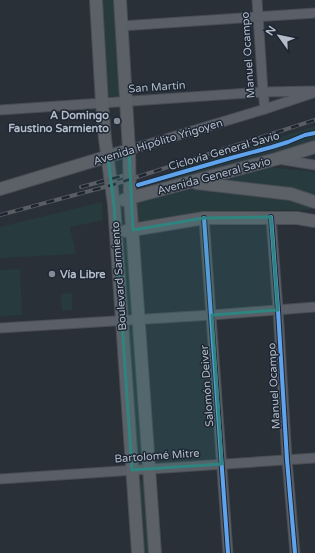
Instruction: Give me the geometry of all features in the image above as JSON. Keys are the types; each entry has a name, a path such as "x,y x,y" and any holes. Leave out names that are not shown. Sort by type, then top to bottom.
{"main road":[{"name":"Boulevard Sarmiento","path":"96,0 102,102 114,205 138,553"},
{"name":"Boulevard Sarmiento","path":"120,0 129,150 130,198 155,553"},
{"name":"Avenida General Savio","path":"114,205 130,198 276,159 315,147"},
{"name":"Avenida Hipólito Yrigoyen","path":"0,190 129,150"},
{"path":"189,182 291,194 315,202"},
{"path":"116,232 204,218 271,217 298,218 315,222"}],"street":[{"name":"Manuel Ocampo","path":"257,0 262,92 265,109"},
{"path":"121,26 315,13"},
{"name":"San Martín","path":"0,110 262,92 315,92"},
{"name":"Avenida Hipólito Yrigoyen","path":"129,150 265,109 315,92"},
{"path":"276,159 315,165"},
{"path":"298,218 315,215"},
{"name":"Manuel Ocampo","path":"271,217 287,460 295,553"},
{"name":"Salomón Deiver","path":"204,218 228,553"},
{"path":"0,328 139,320 315,307"},
{"name":"Bartolomé Mitre","path":"0,479 315,458"}],"highlighted area":[{"path":"129,150 133,230 204,218 271,217 278,310 212,315 222,464 132,470 114,205 108,157"}],"green space":[{"path":"100,0 116,0 120,94 115,97 107,93"},
{"path":"315,126 315,140 146,190 145,180"},
{"path":"266,168 315,172 315,196 300,190 223,179"},
{"path":"188,189 290,199 311,207 311,209 204,211 146,223 138,220 137,201"},
{"path":"102,202 103,220 70,227 76,254 0,258 0,227"},
{"path":"122,239 127,239 132,311 129,313 127,312"},
{"path":"20,269 22,315 0,316 0,270"},
{"path":"72,293 72,310 62,311 61,294"},
{"path":"128,330 133,330 143,463 140,465 137,464"},
{"path":"141,480 144,482 149,553 142,553 139,481"}],"railway":[{"path":"0,215 112,185 315,120"},
{"path":"81,187 122,176"}],"cycle path":[{"name":"Ciclovía General Savio","path":"138,185 272,147 315,133"},
{"path":"271,217 287,460 295,553"},
{"path":"204,218 228,553"}],"place":[{"name":"A Domingo Faustino Sarmiento","path":"117,121"},
{"name":"Vía Libre","path":"52,274"}]}
